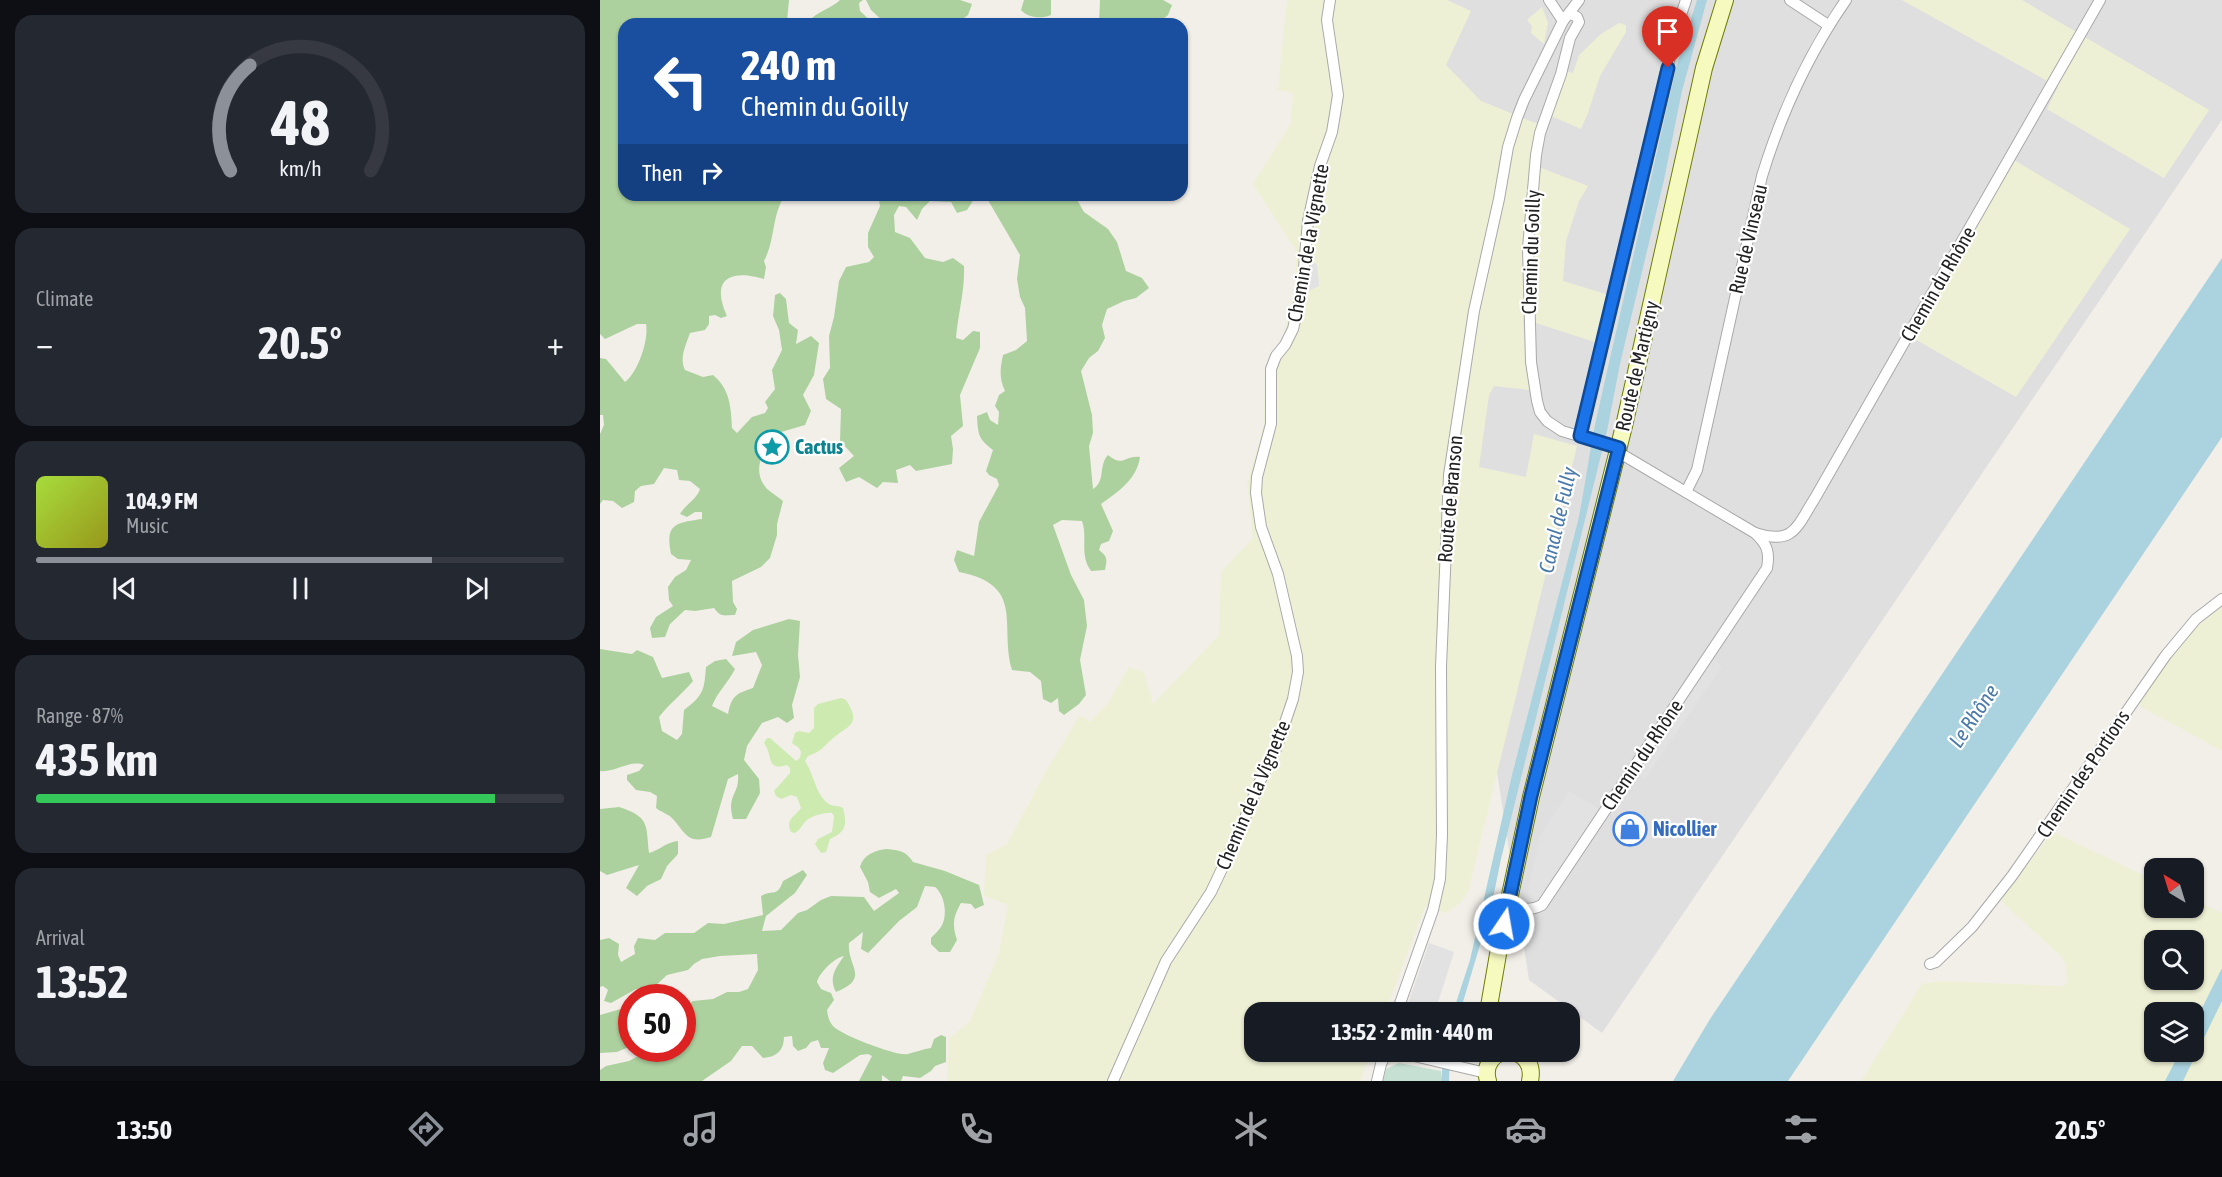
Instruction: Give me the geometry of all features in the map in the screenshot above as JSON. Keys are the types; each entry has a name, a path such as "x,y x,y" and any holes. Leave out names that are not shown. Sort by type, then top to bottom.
{"main road":[{"name":"Route de Martigny","path":"1490,1002 1531,796 1697,99 1725,0"},
{"path":"1528,1062 1533,1079"}],"street":[{"name":"Chemin de la Vignette","path":"1113,1081 1166,961 1208,898 1239,833 1259,783 1276,749 1293,699 1298,672 1295,648 1278,574 1261,527 1256,494 1257,477 1272,424 1271,369 1276,356 1293,329 1302,291 1308,221 1320,166 1332,132 1338,95 1327,20 1330,0"},
{"path":"1549,0 1567,18"},
{"name":"Route de Branson","path":"1401,1002 1433,910 1440,879 1441,667 1449,475 1474,311 1512,135 1524,100 1567,18 1579,0"},
{"path":"1583,438 1677,27 1686,0"},
{"path":"1790,0 1828,25"},
{"name":"Rue de Vinseau","path":"1686,492 1697,470 1766,165 1780,124 1828,25 1846,0"},
{"name":"Chemin du Rhône","path":"1755,533 1774,538 1786,536 1795,529 1815,498 2100,0"},
{"name":"Chemin du Goilly","path":"1567,18 1577,17 1579,22 1570,38 1540,134 1529,217 1527,283 1531,362 1540,412 1547,421 1562,431 1615,448 1755,533"},
{"name":"Chemin du Rhône","path":"1508,904 1527,910 1542,905 1763,576 1768,564 1768,550 1755,533"},
{"name":"Chemin des Portions","path":"1930,964 1936,962 1972,927 2012,876 2166,655 2196,619 2222,599"},
{"path":"1377,1081 1382,1062"},
{"path":"1434,1062 1468,1070 1490,1068"}],"shaded area":[{"path":"1401,0 2222,0 2222,120 1602,1033 1580,1017 1580,1002 1559,1002 1529,980 1481,668 1432,475"},
{"path":"1665,0 1682,0 1674,26 1660,23"},
{"path":"1307,256 1317,265 1319,286 1304,293"},
{"path":"1712,659 1722,666 1645,779 1635,773"},
{"path":"1569,791 1601,810 1543,898 1536,901 1527,894 1540,836"},
{"path":"1429,943 1454,952 1438,1002 1408,1002"}],"green space":[{"path":"600,0 789,0 787,18 618,18 618,201 782,201 764,261 766,267 764,279 739,275 728,278 724,282 721,299 727,316 721,318 715,315 709,316 709,324 705,330 690,333 683,356 685,370 703,377 713,375 719,380 728,399 732,428 737,433 752,417 765,413 768,408 765,402 775,389 772,370 782,350 779,330 773,316 775,295 780,293 786,299 789,323 798,330 796,344 811,336 819,343 814,375 803,395 811,411 805,425 771,435 760,462 762,482 767,489 783,501 770,558 761,567 732,581 733,602 737,609 735,615 721,615 714,608 685,610 670,624 665,637 652,638 650,628 656,617 673,606 669,600 668,587 675,577 686,570 691,560 678,559 671,554 671,531 679,524 702,519 702,512 695,512 687,517 680,514 700,489 690,481 679,480 677,470 664,468 654,484 641,486 635,491 634,502 622,508 613,501 603,500 600,504 600,434 604,425 603,415 600,415 600,358 606,359 625,382 634,371 644,347 646,324 637,324 605,339 600,334"},
{"path":"840,0 863,0 859,3 860,11 868,18 812,18"},
{"path":"866,0 960,0 972,4 968,15 964,18 880,18 871,10"},
{"path":"1024,0 1051,0 1051,15 1039,17 1027,15 1021,10"},
{"path":"1100,0 1163,0 1172,5 1164,18 1099,18"},
{"path":"1287,0 1447,0 1471,11 1446,65 1481,101 1540,125 1531,164 1588,186 1579,201 1566,241 1563,281 1609,295 1598,343 1523,319 1530,390 1494,386 1489,395 1479,467 1526,477 1534,434 1577,446 1468,892 1460,903 1447,913 1425,907 1389,1002 1244,1002 1244,1062 1367,1062 1360,1081 947,1081 949,1039 970,1021 999,953 1008,905 984,896 986,855 1007,844 1046,771 1080,715 1090,722 1108,703 1129,667 1144,672 1153,704 1219,635 1221,572 1253,538 1247,484 1264,424 1265,370 1271,354 1282,341 1296,286 1296,251 1253,184 1291,123 1293,93 1278,90"},
{"path":"1902,0 2022,0 2209,110 2164,178 2047,109 2058,87"},
{"path":"1542,7 1548,23 1544,44 1531,33 1532,26 1527,20"},
{"path":"1619,23 1626,25 1626,32 1600,76 1581,129 1551,116 1565,71 1573,73 1579,55 1601,34"},
{"path":"2014,160 2130,229 2016,397 1913,338"},
{"path":"879,201 930,201 922,209 917,220 906,207 899,206 894,215 895,232 910,238 925,258 943,262 953,258 964,266 956,338 963,340 973,331 980,332 980,348 960,395 963,426 951,436 952,464 916,471 910,465 896,470 898,483 883,482 877,488 859,477 846,482 839,468 854,456 840,441 841,409 826,399 823,379 830,368 829,336 839,281 846,267 869,262 874,257 868,247 868,233 880,206"},
{"path":"930,201 973,201 967,210 957,213 951,202"},
{"path":"988,201 1078,201 1084,212 1108,229 1117,242 1126,271 1142,278 1149,288 1136,298 1107,309 1102,325 1105,338 1098,351 1089,358 1081,371 1092,415 1093,433 1089,446 1093,489 1101,478 1103,464 1108,455 1118,461 1140,457 1131,478 1120,490 1101,504 1113,531 1109,541 1101,544 1099,550 1106,558 1105,570 1091,571 1087,565 1082,521 1062,520 1053,525 1071,575 1084,600 1087,626 1080,660 1086,695 1079,704 1064,715 1059,711 1058,698 1051,703 1043,699 1041,681 1030,672 1012,670 1006,609 1002,597 994,586 980,578 959,572 954,560 957,550 974,556 979,522 999,485 997,479 986,471 993,450 984,443 980,436 977,416 987,412 990,420 998,425 999,412 995,406 999,395 1005,391 1001,373 1003,355 1016,350 1027,341 1025,308 1020,297 1017,279 1020,255"},
{"path":"2222,606 2222,751 2141,707 2139,701 2189,633"},
{"path":"789,619 800,621 798,655 800,677 792,705 794,718 787,723 778,717 762,723 747,746 744,760 759,779 760,793 746,819 733,819 731,811 738,774 728,779 711,837 697,839 687,836 672,818 656,808 657,796 650,792 636,790 627,780 627,775 639,771 644,765 633,764 600,771 600,649 632,654 637,650 653,657 662,678 689,672 693,681 659,717 662,731 677,740 682,734 684,710 696,700 702,691 706,667 715,661 726,659 735,669 712,706 728,714 736,696 753,688 762,665 756,652 732,656 736,642 753,630"},
{"path":"841,698 846,700 851,709 853,720 851,724 820,750 808,756 805,761 821,796 829,804 843,808 845,823 843,830 830,839 826,852 821,853 815,844 818,839 832,832 834,816 829,813 815,816 806,821 795,833 791,832 789,824 801,808 797,797 791,795 781,799 774,791 790,773 790,768 787,765 780,767 773,764 764,743 767,738 770,738 796,761 800,758 801,752 792,743 795,733 799,731 809,733 814,728 814,708 818,704"},
{"path":"619,807 636,814 644,823 649,853 678,841 678,854 667,866 661,879 647,886 637,896 626,888 639,865 607,875 600,871 600,809"},
{"path":"2053,832 2144,875 2144,918 2204,918 2204,904 2222,913 2222,1081 1861,1081 1922,984 1938,981 2062,986 2067,983 2066,964 2062,957 2000,898"},
{"path":"887,849 902,852 908,855 913,862 945,871 979,885 984,905 975,909 971,904 961,903 954,921 957,940 950,952 939,952 931,944 931,938 943,922 944,906 941,895 935,887 925,886 917,907 899,921 868,953 861,949 863,932 849,943 855,971 853,982 836,992 833,977 844,956 828,966 817,982 821,989 831,993 834,1000 827,1010 828,1015 831,1023 839,1031 870,1045 902,1054 931,1048 934,1039 941,1035 946,1037 946,1062 935,1066 920,1078 903,1076 901,1081 890,1081 882,1075 882,1081 859,1081 872,1056 860,1055 833,1073 825,1070 823,1063 829,1048 821,1048 818,1040 798,1051 793,1046 792,1036 784,1037 783,1046 776,1054 763,1058 752,1046 742,1046 731,1061 702,1081 600,1081 600,1070 606,1066 624,1062 696,1062 696,1001 713,999 727,992 748,989 758,970 757,954 702,959 688,970 667,975 657,984 618,984 618,999 611,1003 604,1001 608,990 603,986 600,987 600,940 609,938 619,944 618,955 621,962 635,954 634,946 638,938 655,940 665,933 694,933 708,923 724,924 763,915 761,896 779,890 783,881 803,870 807,875 795,893 766,916 762,931 781,930 798,913 831,896 864,897 874,911 899,893 896,889 879,898 870,892 868,882 860,867 864,859"},
{"path":"618,1010 618,1052 600,1053 600,1015"},
{"path":"1399,1063 1441,1071 1441,1081 1383,1081 1386,1069"}],"water":[{"name":"Canal de Fully","path":"1697,0 1707,0 1682,91 1607,431 1501,859 1491,908 1463,1002 1456,1002 1470,960 1512,775 1578,521 1596,420 1676,68"},
{"name":"Le Rhône","path":"2222,258 2222,437 1788,1081 1673,1081 1710,1019"},
{"path":"2222,968 2222,1001 2204,1038 2204,1004"},
{"path":"1443,1062 1450,1062 1449,1081 1441,1081"},
{"path":"2175,1062 2192,1062 2183,1081 2165,1081"}],"place":[{"name":"Cactus","path":"772,447"},
{"name":"Nicollier","path":"1630,829"}],"route":[{"path":"1504,924 1531,796 1619,448 1580,436 1668,68"}]}
